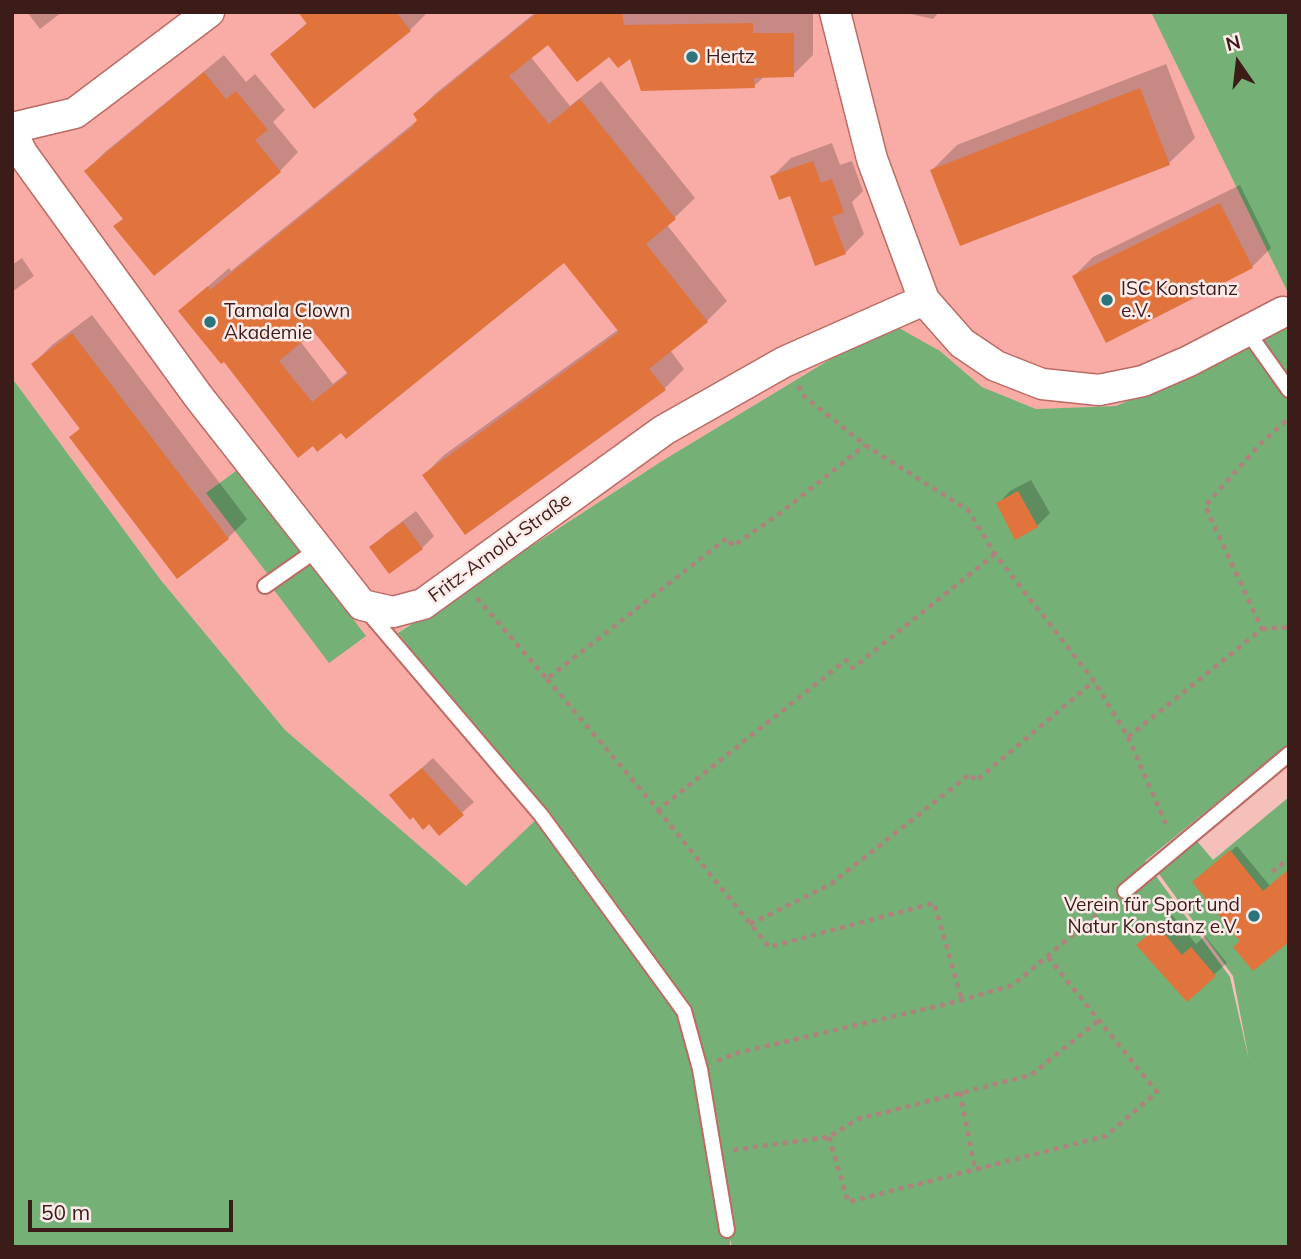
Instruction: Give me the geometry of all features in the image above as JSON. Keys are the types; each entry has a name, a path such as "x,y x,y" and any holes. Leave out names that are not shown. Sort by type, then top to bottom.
{"street":[{"path":"209,12 75,113 12,130 22,153 198,396 362,605"},
{"path":"835,12 872,159 924,300 962,343 996,366 1042,384 1099,390 1143,381 1189,361 1283,312"},
{"name":"Fritz-Arnold-Straße","path":"362,605 393,612 423,604 664,430 784,362 924,300"}],"lane":[{"path":"1247,331 1289,390"},
{"path":"265,586 318,549"},
{"path":"362,605 541,815 684,1011 700,1069 727,1230"},
{"path":"1125,891 1289,754"}],"path":[{"path":"784,362 804,396 865,445 968,510 995,554 1094,681 1128,737 1176,848"},
{"path":"1262,629 1205,506 1261,443 1289,418"},
{"path":"547,679 727,538 733,546 779,514 865,445"},
{"path":"658,810 846,660 853,668 995,554"},
{"path":"458,577 658,810 769,947 934,903 962,1000"},
{"path":"1128,737 1262,629 1289,627"},
{"path":"750,924 831,884 970,774 976,781 1094,681"},
{"path":"1272,872 1289,858"},
{"path":"700,1069 737,1053 962,1000 1013,985 1125,891"},
{"path":"829,1137 848,1202 1107,1136 1157,1093 1047,956"},
{"path":"714,1153 829,1137 859,1119 1031,1075 1098,1021"},
{"path":"960,1092 975,1169"}],"shaded area":[{"path":"12,12 1151,12 1289,295 1289,316 1182,378 1116,406 1036,409 982,387 940,351 889,323 662,461 398,632 541,815 466,887 285,730 160,579 12,378"}],"green space":[{"path":"1151,12 1289,12 1289,295"},
{"path":"1289,316 1289,744 1145,861 1230,977 1249,1060 1233,976 1154,867 1191,834 1213,860 1289,797 1289,1247 732,1247 730,1239 730,1247 12,1247 12,378 160,579 285,730 466,886 541,815 398,633 662,461 890,323 940,351 982,387 1036,409 1116,406 1182,378"},
{"path":"240,468 303,552 270,577 206,493"},
{"path":"310,563 366,636 329,663 274,590"}],"building":[{"path":"298,12 396,12 411,31 314,109 270,54 307,24"},
{"path":"538,12 622,12 624,25 753,23 753,33 794,33 794,77 754,78 755,88 641,91 630,59 618,68 609,57 577,82 548,45 509,76 549,124 580,99 676,219 646,244 708,322 649,369 666,390 465,535 422,475 619,332 564,263 346,439 341,433 317,452 313,446 298,458 224,362 221,364 178,311 208,286 210,290 412,127 417,120 413,114","holes":["314,332 348,374 312,402 279,361"]},
{"path":"204,72 226,99 236,91 268,130 255,140 281,172 154,276 113,226 123,219 84,171"},
{"path":"1140,88 1170,165 960,246 930,170"},
{"path":"813,161 821,183 832,179 844,212 832,217 846,254 815,266 790,196 779,200 770,176"},
{"path":"1220,203 1253,268 1106,343 1072,276"},
{"path":"72,333 229,539 177,579 69,437 80,429 31,364"},
{"path":"1018,491 1038,527 1015,540 996,503"},
{"path":"403,522 423,549 389,574 369,547"},
{"path":"422,768 464,815 439,836 429,824 423,830 413,817 410,820 389,795"},
{"name":"Verein für Sport und Natur Konstanz e.V.","path":"1230,850 1263,891 1289,869 1289,942 1253,971 1233,947 1240,941 1192,882"},
{"path":"1158,926 1182,955 1191,947 1216,976 1187,1002 1136,945"}],"place":[{"name":"Hertz","path":"692,57"},
{"name":"ISC Konstanz e.V.","path":"1107,300"},
{"name":"Tamala Clown Akademie","path":"210,322"},
{"name":"Verein für Sport und Natur Konstanz e.V.","path":"1254,916"}]}
